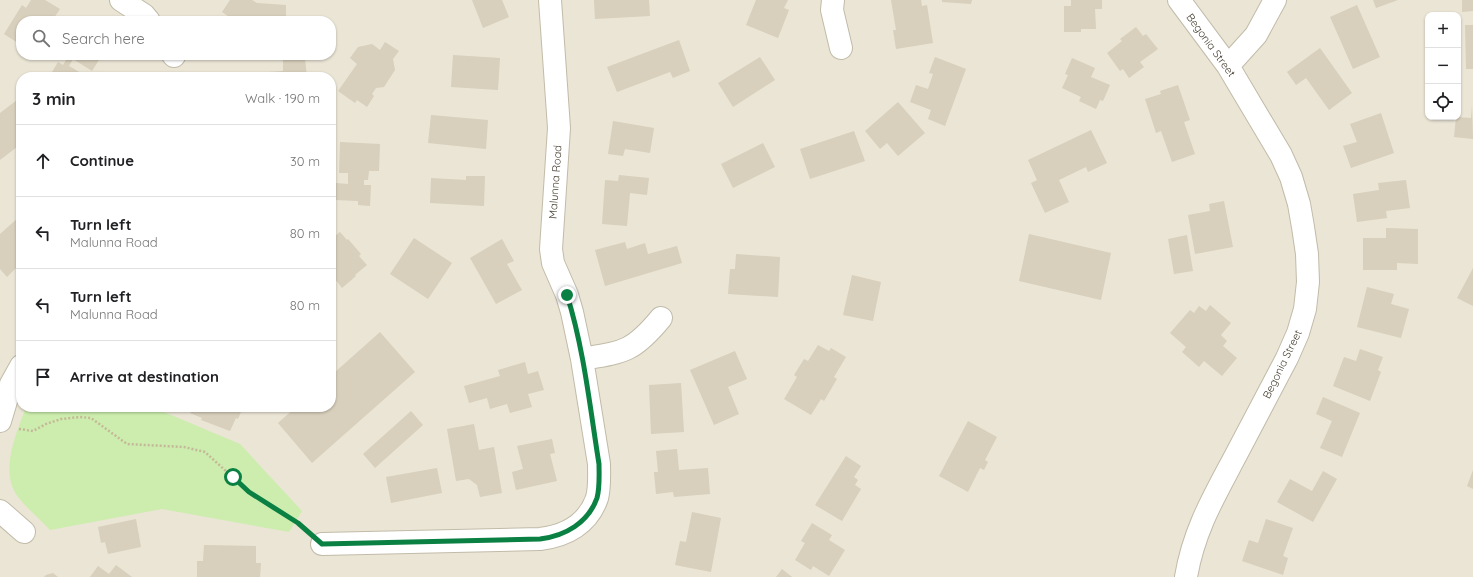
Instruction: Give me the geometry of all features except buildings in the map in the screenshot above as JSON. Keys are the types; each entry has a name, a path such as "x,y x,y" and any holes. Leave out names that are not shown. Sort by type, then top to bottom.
{"street":[{"path":"121,0 145,16"},
{"name":"Malunna Road","path":"322,544 552,538 579,524 592,507 597,497 599,464 582,359 572,312 554,263 551,248 559,128 550,0"},
{"path":"833,0 832,10 841,48"},
{"name":"Begonia Street","path":"1179,0 1228,66 1281,155 1291,177 1299,204 1307,254 1308,282 1305,309 1298,333 1287,358 1209,505 1197,533 1190,555 1186,577"},
{"path":"1228,66 1256,35 1275,0"},
{"path":"582,359 618,353 630,348 646,336 661,318"},
{"path":"7,424 11,384 16,375"},
{"path":"0,511 24,532"}],"path":[{"path":"7,424 34,431 46,424 61,419 80,417 91,418 127,444 184,447 205,452 249,492 298,523 322,544"}],"shaded area":[{"path":"0,0 1473,0 1473,577 0,577"}],"green space":[{"path":"24,412 164,412 240,444 302,511 289,532 162,509 50,530 20,499 11,484 10,462 15,439"}],"route":[{"path":"233,477 249,492 298,523 322,544 540,539 552,538 561,535 579,524 587,515 597,497 599,477 599,464 582,359 567,295"}]}
